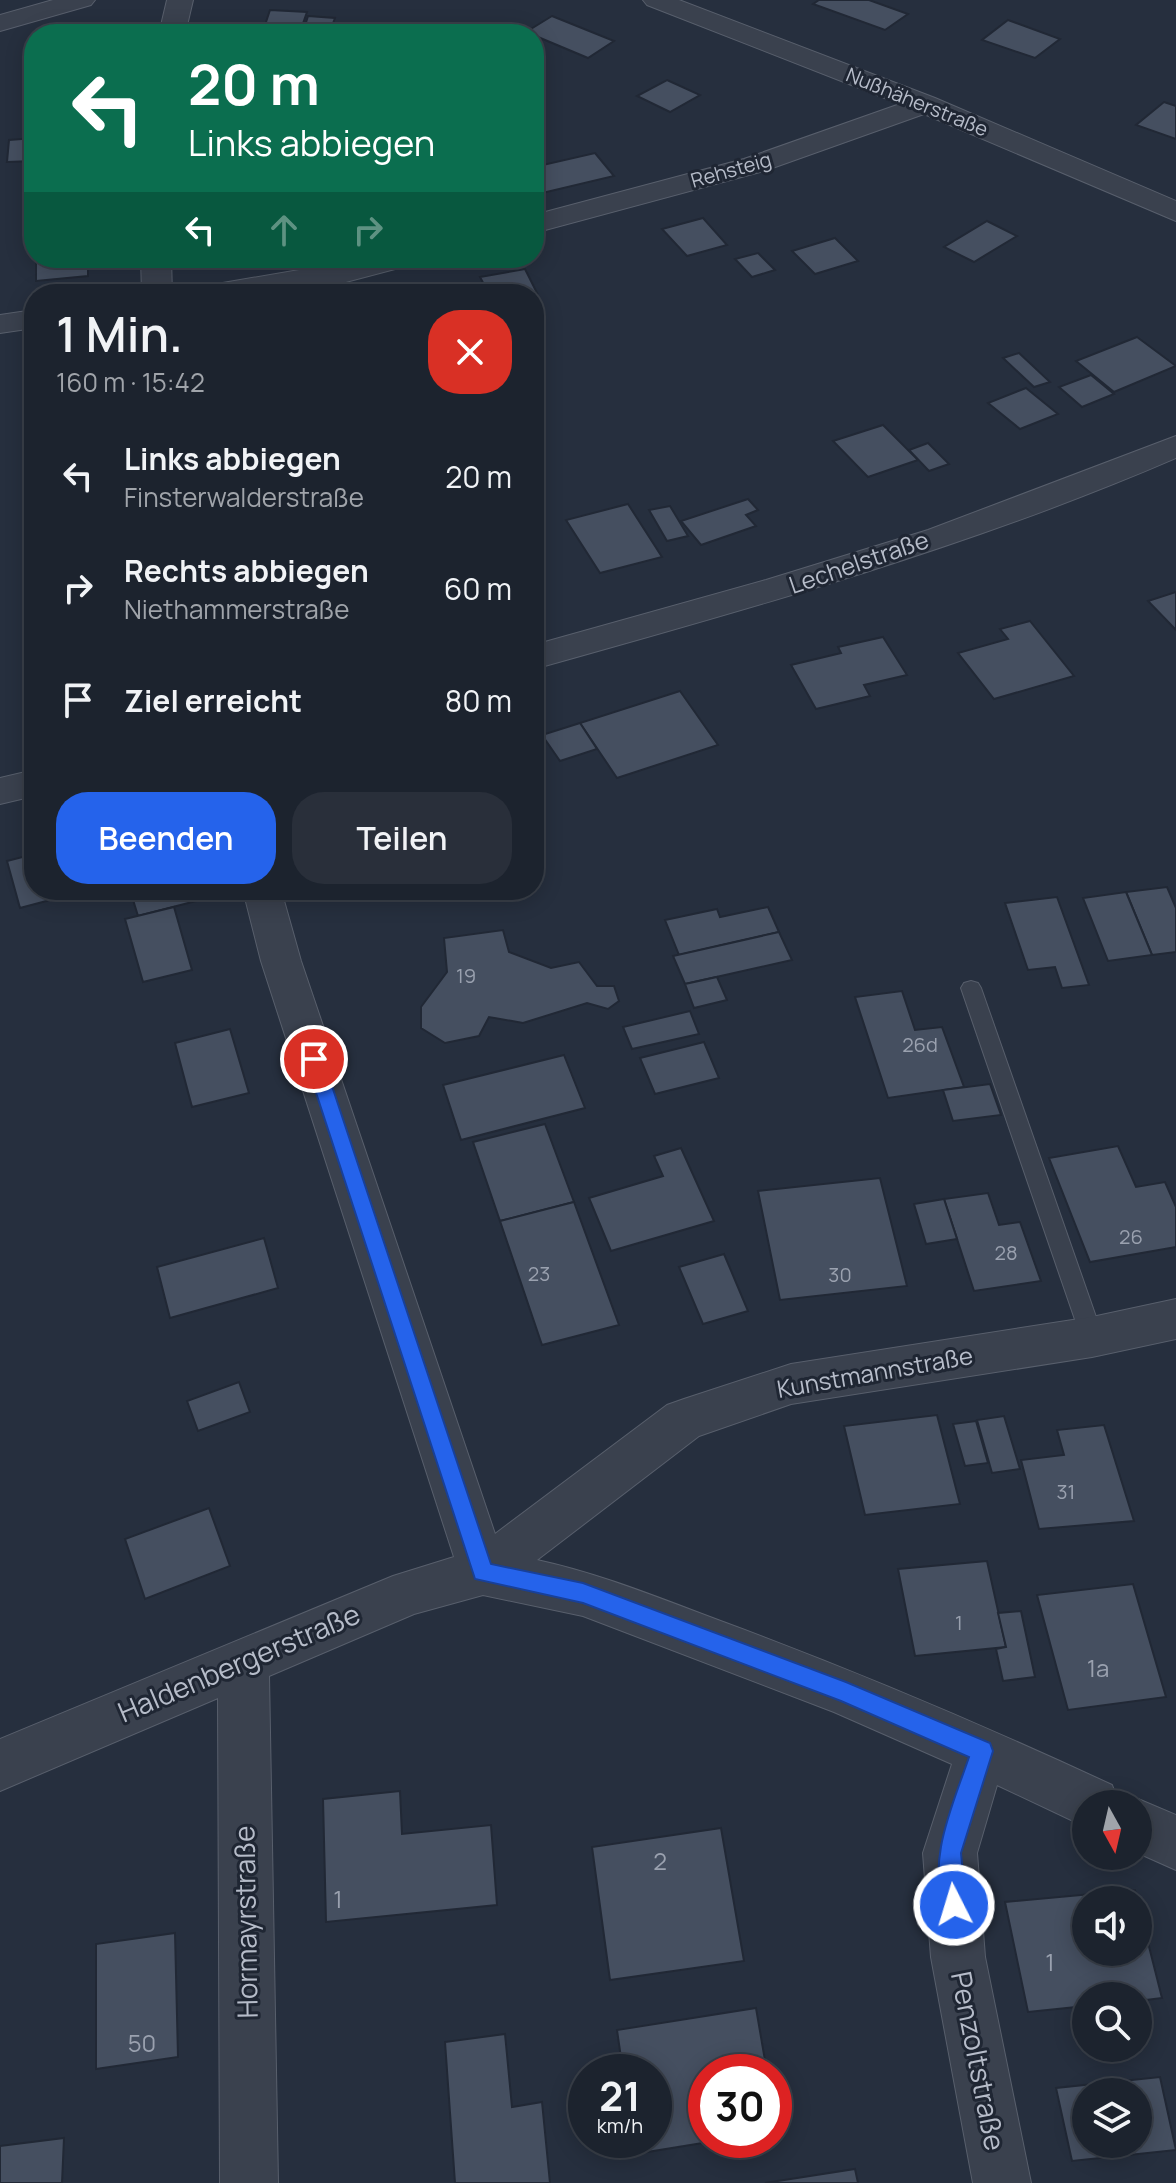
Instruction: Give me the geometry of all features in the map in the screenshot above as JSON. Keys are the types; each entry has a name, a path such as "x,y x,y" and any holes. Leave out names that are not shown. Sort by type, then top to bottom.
{"street":[{"path":"0,23 82,0"},
{"path":"174,24 180,0"},
{"name":"Nußhäherstraße","path":"656,0 925,104 1176,212"},
{"name":"Rehsteig","path":"544,221 754,165 925,104"},
{"path":"276,284 365,268"},
{"path":"0,324 24,320"},
{"name":"Lechelstraße","path":"544,654 798,585 1093,483 1176,446"},
{"path":"0,791 24,785"},
{"path":"265,900 281,961 483,1572 583,1593 846,1692 1072,1794"},
{"name":"Kunstmannstraße","path":"483,1572 684,1420 791,1384 1092,1337 1176,1319"},
{"name":"Haldenbergerstraße","path":"0,1765 410,1592 483,1572"},
{"name":"Hormayrstraße","path":"243,1660 249,2183"},
{"name":"Penzoltstraße","path":"982,1751 950,1853 958,1957 1002,2183"},
{"path":"1152,1832 1176,1843"}],"lane":[{"path":"971,988 1092,1337"}],"building":[{"path":"819,0 869,0 908,14 885,30 813,4"},
{"path":"270,10 307,12 303,24 265,24"},
{"path":"308,16 335,18 333,24 306,24"},
{"path":"552,16 614,41 588,58 544,40 544,24 539,24"},
{"path":"1008,20 1060,39 1035,58 982,40"},
{"path":"667,80 700,95 670,112 637,96"},
{"path":"1164,102 1176,106 1176,139 1136,125"},
{"path":"24,139 24,161 7,162 9,140"},
{"path":"595,153 614,176 544,193 544,165"},
{"path":"703,218 727,245 687,256 662,229"},
{"path":"987,221 1017,236 974,262 944,247"},
{"path":"835,238 858,261 815,274 792,251"},
{"path":"758,253 775,270 752,277 735,259"},
{"path":"36,268 88,268 88,276 36,281"},
{"path":"525,269 532,284 484,284 480,277"},
{"path":"1137,337 1176,366 1114,392 1076,361"},
{"path":"1019,353 1050,382 1034,387 1003,358"},
{"path":"1091,375 1114,394 1082,407 1059,387"},
{"path":"1026,388 1058,414 1020,429 988,403"},
{"path":"883,425 918,460 868,477 833,441"},
{"path":"928,443 949,464 929,471 909,450"},
{"path":"748,499 758,510 746,515 756,526 701,545 681,521"},
{"path":"628,504 662,557 600,573 566,520"},
{"path":"670,506 688,536 667,541 649,510"},
{"path":"1176,592 1176,630 1148,601"},
{"path":"1030,621 1074,676 994,699 958,653 1008,639 1000,629"},
{"path":"883,637 907,675 864,685 870,696 816,709 791,665 841,653 838,647"},
{"path":"680,691 718,745 617,778 580,723"},
{"path":"580,723 597,749 560,761 544,734"},
{"path":"24,857 24,900 50,900 20,908 7,861"},
{"path":"1167,887 1176,908 1176,952 1152,955 1126,892"},
{"path":"1126,892 1152,955 1108,961 1083,898"},
{"path":"1057,897 1089,985 1062,988 1055,967 1028,970 1005,903"},
{"path":"133,900 196,901 138,916"},
{"path":"174,907 192,970 143,982 125,919"},
{"path":"768,907 779,932 679,955 665,920 717,909 720,917"},
{"path":"503,930 509,952 551,968 579,962 597,986 614,986 619,1001 608,1009 587,1003 523,1023 489,1017 479,1036 445,1043 421,1028 421,1007 447,972 444,938"},
{"path":"779,932 792,960 685,984 673,956"},
{"path":"717,977 727,1000 694,1008 685,984"},
{"path":"902,991 915,1030 942,1027 964,1087 888,1098 855,997"},
{"path":"690,1011 699,1034 632,1049 623,1027"},
{"path":"230,1029 249,1093 192,1107 175,1043"},
{"path":"704,1042 719,1078 655,1094 640,1058"},
{"path":"564,1055 585,1108 461,1140 443,1085"},
{"path":"990,1084 1001,1115 953,1121 943,1090"},
{"path":"545,1124 574,1202 500,1221 473,1142"},
{"path":"1118,1146 1136,1187 1165,1182 1176,1207 1176,1247 1090,1262 1049,1158"},
{"path":"681,1148 714,1221 611,1251 589,1198 663,1176 654,1156"},
{"path":"880,1178 907,1286 780,1300 758,1191"},
{"path":"988,1193 999,1225 1020,1222 1041,1281 974,1291 944,1199"},
{"path":"944,1199 957,1239 926,1244 914,1204"},
{"path":"574,1202 619,1325 542,1345 500,1221"},
{"path":"264,1238 278,1288 170,1318 157,1267"},
{"path":"724,1254 748,1311 703,1324 679,1267"},
{"path":"239,1382 250,1412 198,1431 187,1401"},
{"path":"937,1415 960,1504 865,1515 844,1426"},
{"path":"1004,1416 1020,1469 992,1473 977,1420"},
{"path":"976,1421 988,1463 965,1466 953,1424"},
{"path":"1104,1425 1134,1521 1039,1529 1021,1460 1064,1455 1057,1430"},
{"path":"209,1508 230,1566 145,1599 125,1539"},
{"path":"987,1561 1006,1647 915,1656 898,1569"},
{"path":"1133,1584 1166,1697 1068,1710 1037,1595"},
{"path":"1021,1611 1035,1677 1003,1681 996,1649 1006,1647 998,1613"},
{"path":"400,1791 402,1834 491,1825 497,1905 326,1922 323,1799"},
{"path":"721,1828 744,1961 610,1980 592,1847"},
{"path":"1072,1896 1072,1966 1152,1966 1152,1958 1162,1998 1152,1999 1152,1982 1072,1982 1072,2007 1028,2012 1005,1902"},
{"path":"175,1933 178,2057 96,2069 96,1944"},
{"path":"756,2008 764,2054 688,2054 688,2145 672,2148 672,2054 620,2054 617,2030"},
{"path":"505,2034 512,2107 542,2102 550,2183 455,2183 445,2042"},
{"path":"1160,2077 1176,2150 1152,2153 1151,2078"},
{"path":"1072,2086 1072,2158 1100,2158 1072,2161 1056,2088"},
{"path":"64,2138 62,2183 0,2183 0,2146"},
{"path":"855,2169 858,2183 765,2183"}],"route":[{"path":"314,1059 483,1572 583,1593 846,1692 982,1751 950,1853 954,1905"}]}
